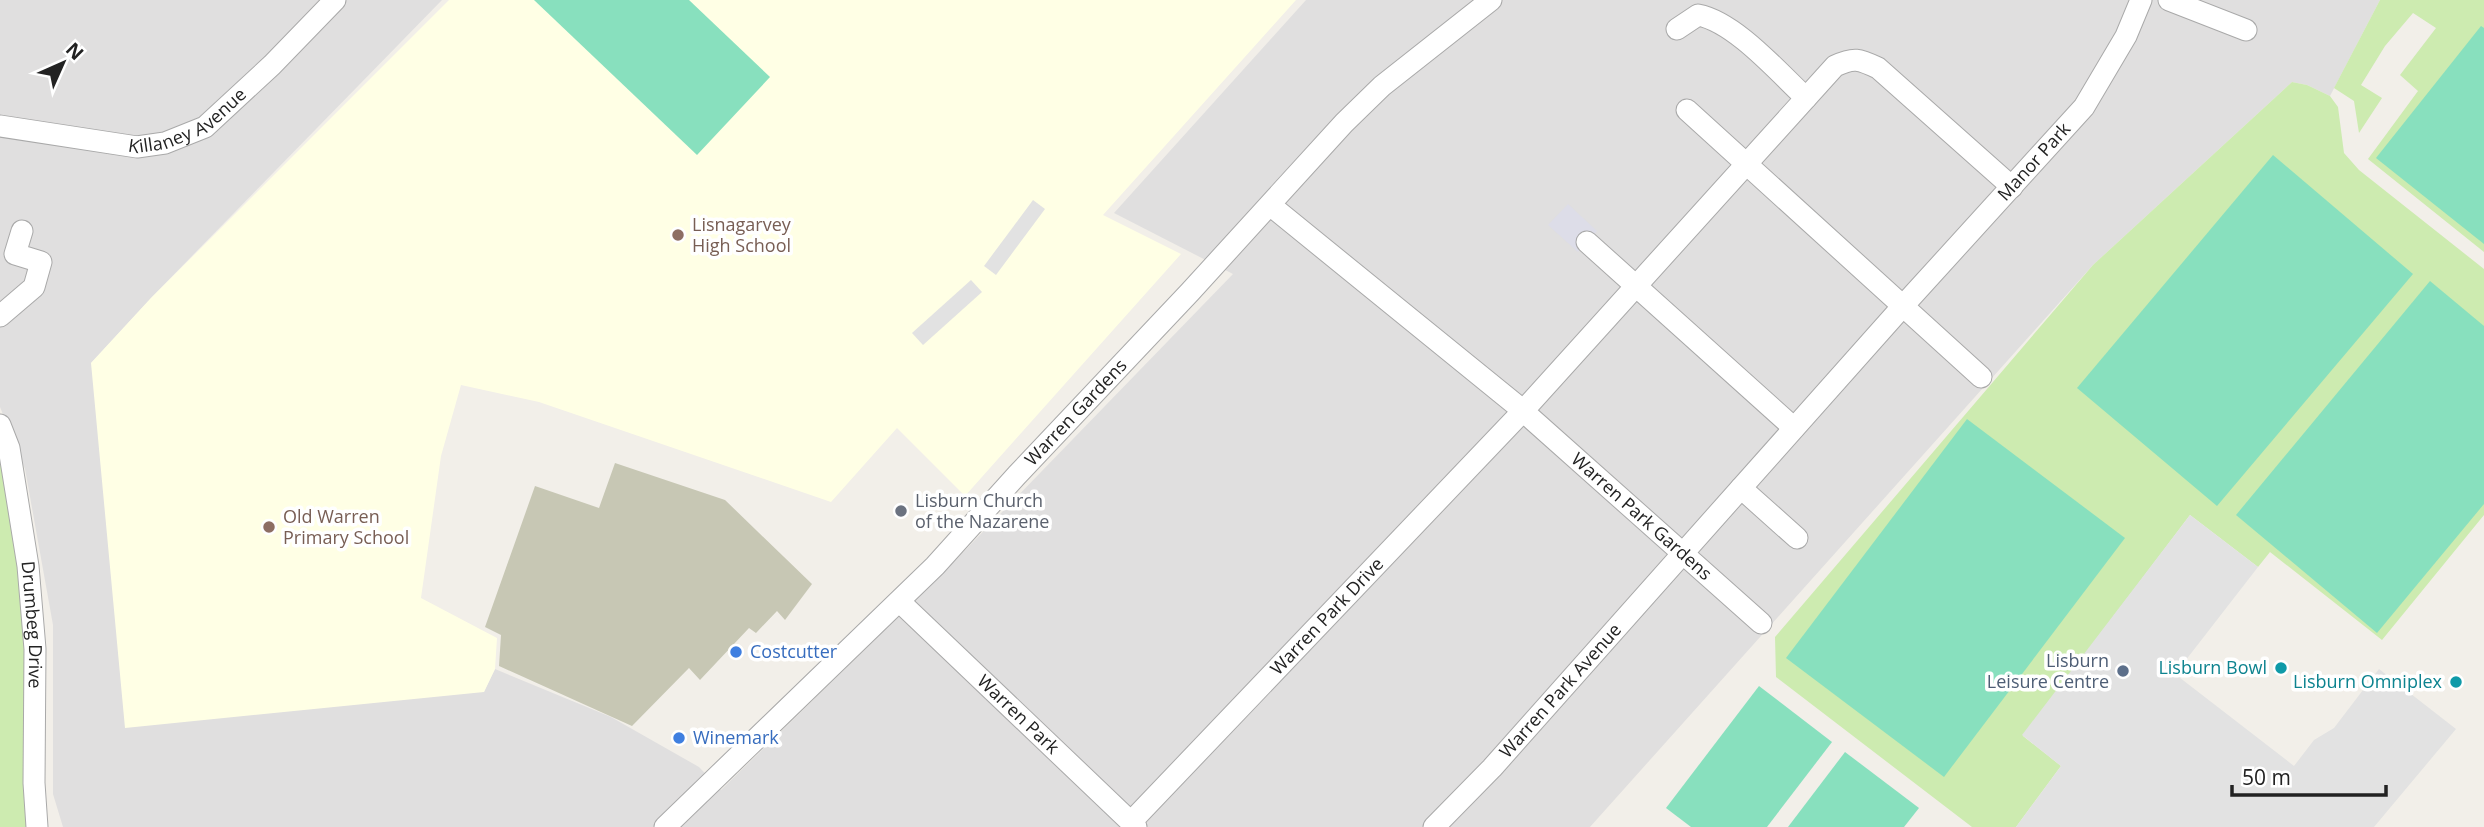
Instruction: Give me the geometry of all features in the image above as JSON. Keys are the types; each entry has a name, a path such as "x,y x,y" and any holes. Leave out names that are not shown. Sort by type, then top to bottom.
{"street":[{"name":"Killaney Avenue","path":"0,126 137,147 165,143 205,127 272,65 335,0"},
{"name":"Manor Park","path":"1684,554 1902,307 2084,107 2126,36 2141,0"},
{"path":"2169,0 2246,30"},
{"name":"Warren Gardens","path":"665,827 900,602 1344,123 1382,86 1478,4"},
{"path":"1677,29 1698,15 1713,18 1730,29 1806,98"},
{"name":"Warren Park Drive","path":"1134,825 1522,411 1835,66 1847,60 1860,59 1878,68 2012,187"},
{"path":"1687,110 1981,377"},
{"name":"Warren Park Gardens","path":"1270,205 1522,411 1761,623"},
{"path":"0,316 34,287 41,262 15,254 22,231"},
{"path":"1587,242 1794,428"},
{"name":"Drumbeg Drive","path":"0,425 9,447 28,566 35,649 34,783 37,827"},
{"path":"1741,488 1797,538"},
{"name":"Warren Park Avenue","path":"1434,827 1492,768 1684,554"},
{"name":"Warren Park","path":"900,602 1134,825"}],"shaded area":[{"path":"0,0 442,0 91,363 484,692 495,669 611,717 699,767 721,790 941,575 1233,274 1114,213 1306,0 2380,0 2330,96 2307,85 2292,82 2093,265 1590,827 63,827 53,794 53,625 25,469 0,407"},
{"name":"Lisnagarvey High School","path":"449,0 1296,0 1103,215 1181,254 965,496 897,428 831,502 539,402 461,385 441,456 421,598 497,638 495,669 484,692 125,728 91,363 151,298"},
{"path":"1033,200 1045,209 996,275 984,266"},
{"path":"1568,204 1597,231 1578,252 1548,225"},
{"path":"971,280 982,292 923,345 912,333"},
{"path":"615,463 725,500 812,584 785,620 777,611 756,633 749,628 700,680 689,668 632,726 499,666 501,635 485,627 535,486 599,508"},
{"name":"Lisburn Leisure Centre","path":"2190,515 2258,567 2175,674 2294,766 2314,740 2334,728 2379,669 2456,729 2374,827 2016,827 2061,766 2022,735"}],"green space":[{"path":"534,0 689,0 770,77 697,155"},
{"path":"2380,0 2484,0 2484,252 2368,159 2418,91 2400,75 2436,28 2413,13 2385,46 2361,85 2382,98 2359,133 2354,101 2334,88"},
{"path":"2481,26 2484,28 2484,244 2376,158"},
{"path":"2292,82 2307,85 2330,96 2338,107 2344,153 2359,170 2484,269 2484,515 2382,640 2270,552 2258,567 2190,515 2023,736 2061,766 2016,827 1972,827 1776,677 1775,637 2093,265"},
{"path":"2273,155 2413,274 2217,506 2077,388"},
{"path":"2430,281 2484,326 2484,504 2377,633 2236,515"},
{"path":"1967,419 2125,538 1944,777 1786,658"},
{"path":"0,462 15,531 27,660 33,827 0,827"},
{"path":"1759,686 1832,742 1767,827 1691,827 1666,808"},
{"path":"1845,752 1919,808 1904,827 1788,827"}],"place":[{"name":"Lisnagarvey High School","path":"678,235"},
{"name":"Lisburn Church of the Nazarene","path":"901,511"},
{"name":"Old Warren Primary School","path":"269,527"},
{"name":"Costcutter","path":"736,652"},
{"name":"Lisburn Bowl","path":"2281,668"},
{"name":"Lisburn Leisure Centre","path":"2123,671"},
{"name":"Lisburn Omniplex","path":"2456,682"},
{"name":"Winemark","path":"679,738"}]}
